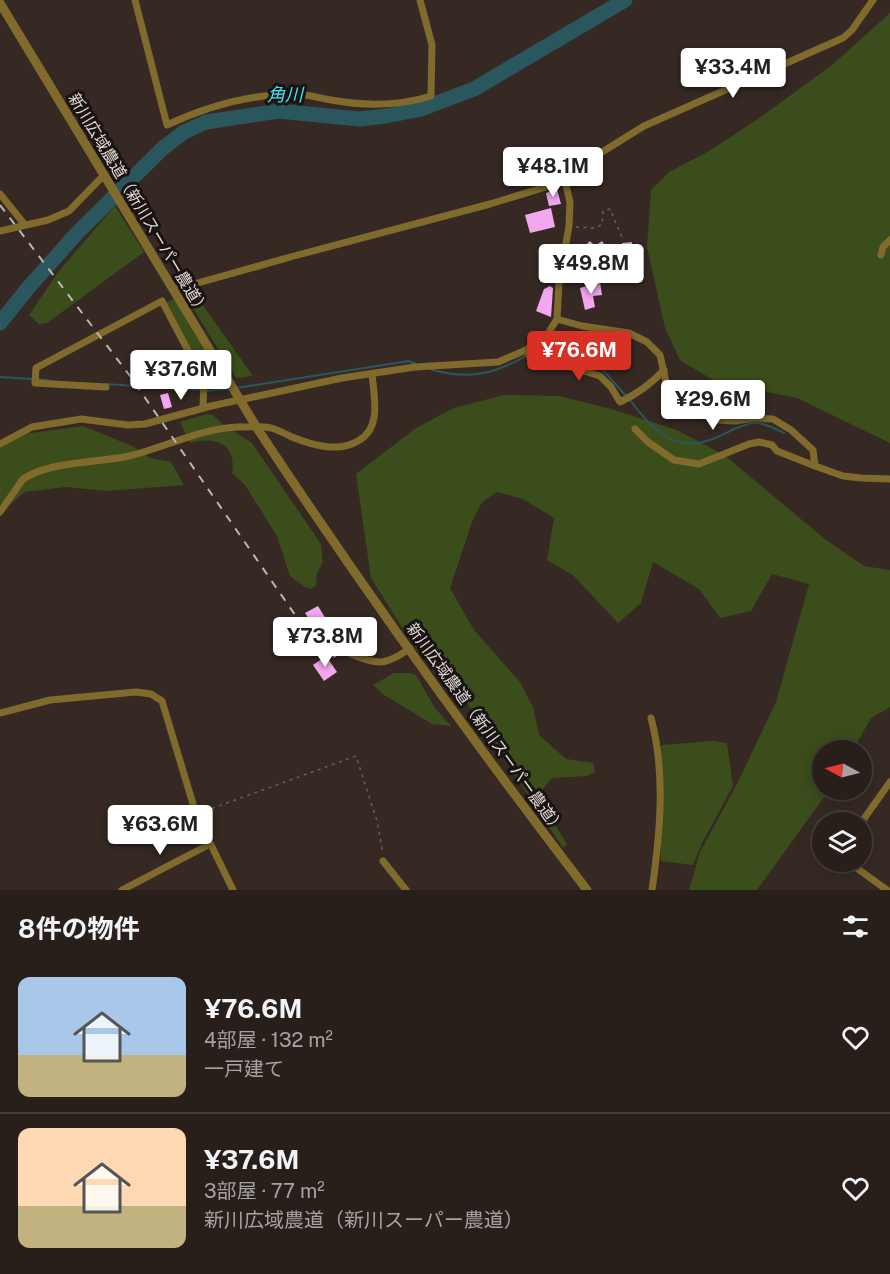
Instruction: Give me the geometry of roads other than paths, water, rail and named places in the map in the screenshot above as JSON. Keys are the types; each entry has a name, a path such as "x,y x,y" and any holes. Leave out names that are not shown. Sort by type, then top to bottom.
{"street":[{"path":"135,0 167,124 196,112 257,96 297,93 369,104 412,102 431,96 432,45 420,0"},
{"path":"0,444 32,427 81,419 128,425 145,424 203,408 342,378 415,367 498,362 527,350 547,335 557,319 559,283 570,226 570,202 565,181 570,172 644,126 843,38 852,30 873,0"},
{"name":"新川広域農道（新川スーパー農道）","path":"0,3 257,428 296,488 496,771 587,890"},
{"path":"0,231 48,220 69,211 106,178"},
{"path":"173,290 490,204 565,181"},
{"path":"0,194 25,225"},
{"path":"881,255 883,247 890,240"},
{"path":"106,387 35,383 36,369 162,301 204,381 203,408"},
{"path":"557,319 582,326 628,333 647,342 660,355 666,382 698,413 718,420 773,419 791,430 813,450 815,466"},
{"path":"527,350 531,360 541,358 600,376 620,402 655,380 664,370"},
{"path":"0,512 23,479 28,476 54,468 129,456 215,431 237,427 271,428 325,447 340,447 357,442 370,430 375,419 372,374"},
{"path":"635,429 648,442 674,460 699,464 759,442 772,445 777,451 843,476 890,479"},
{"path":"351,654 369,662 381,663 396,659 410,648"},
{"path":"0,713 50,700 136,692 151,694 162,701 196,814 233,890"},
{"path":"651,718 657,740 660,803 652,890"},
{"path":"869,812 890,782"},
{"path":"122,890 210,844"},
{"path":"383,861 406,890"},
{"path":"862,872 887,890"}],"waterway":[{"name":"角川","path":"0,323 78,232 163,148 184,132 206,122 279,111 359,119 421,109 474,89 625,0"},
{"path":"430,369 459,375 485,373 535,351 602,369 626,396"},
{"path":"236,388 409,361 416,364"},
{"path":"0,377 48,380"},
{"path":"105,384 201,390"},
{"path":"206,391 231,389"},
{"path":"630,400 654,428 674,440 685,443 710,440 743,425 754,423 766,425 784,433"}],"railway":[{"path":"0,205 130,376 320,651"}]}
